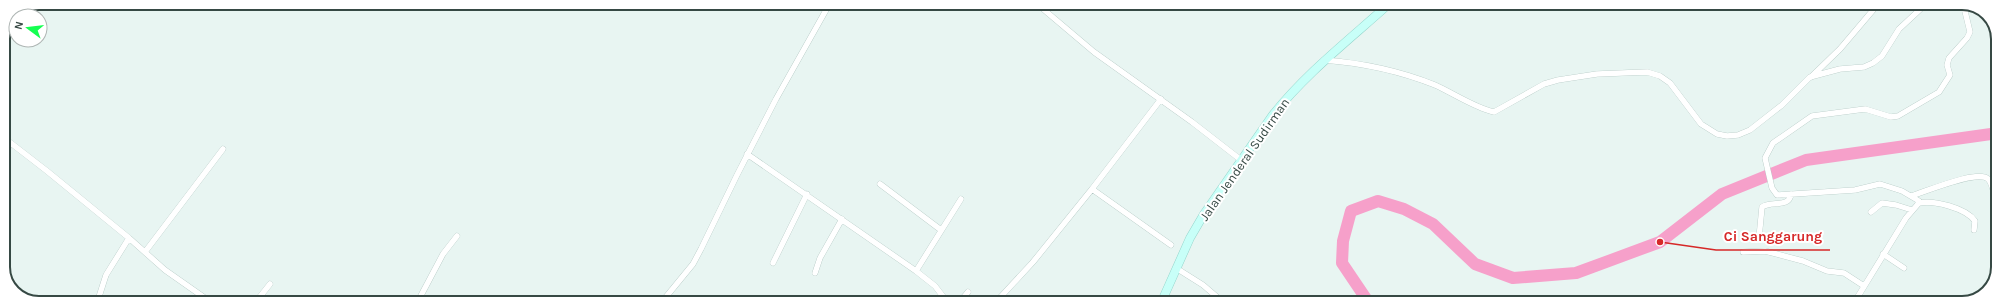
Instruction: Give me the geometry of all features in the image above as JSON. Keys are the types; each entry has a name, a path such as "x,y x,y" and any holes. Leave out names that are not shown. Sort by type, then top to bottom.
{"main road":[{"name":"Jalan Jenderal Sudirman","path":"1164,296 1190,238 1204,214 1284,101 1324,60 1382,10"}],"street":[{"path":"667,296 693,264 713,228 747,154 826,10"},
{"path":"1044,10 1094,52 1161,99 1241,160"},
{"path":"1324,60 1356,63 1393,72 1434,85 1494,112 1544,84 1558,80 1597,74 1647,72 1660,76 1670,83 1701,124 1717,134 1727,136 1738,135 1750,130 1782,105 1840,49 1873,10"},
{"path":"1810,77 1840,69 1864,67 1873,63 1885,52 1899,29 1919,10"},
{"path":"1919,203 1919,200 1884,184 1875,184 1855,190 1777,195 1772,188 1765,158 1774,143 1812,116 1865,109 1895,117 1903,114 1939,92 1951,72 1947,65 1949,58 1967,38 1970,32 1965,10"},
{"path":"1002,296 1033,262 1092,189 1161,99"},
{"path":"10,143 130,238 165,270 202,296"},
{"path":"145,252 223,149"},
{"path":"747,154 916,271 935,286 943,296"},
{"path":"1911,196 1957,181 1981,176 1987,178 1991,185"},
{"path":"880,184 941,230"},
{"path":"1092,189 1171,245"},
{"path":"773,263 806,194"},
{"path":"1759,238 1762,207 1768,204 1785,203 1790,200 1792,194"},
{"path":"916,271 961,199"},
{"path":"1858,296 1883,254 1912,210 1919,203 1935,202 1969,215 1975,221 1974,230"},
{"path":"1871,212 1882,204 1896,205 1912,210"},
{"path":"815,274 820,258 842,219"},
{"path":"421,296 443,254 457,236"},
{"path":"100,296 106,275 130,238"},
{"path":"1743,252 1765,251 1803,261 1826,271 1844,273 1864,286"},
{"path":"1883,254 1904,268"},
{"path":"1176,268 1203,285 1216,296"},
{"path":"261,296 270,284"},
{"path":"965,296 968,292"}],"waterway":[{"path":"1364,296 1342,263 1343,241 1351,211 1378,201 1404,209 1433,224 1475,264 1513,278 1576,273 1660,242 1722,194 1806,160 1991,134"}],"place":[{"name":"Ci Sanggarung","path":"1660,242"}]}
